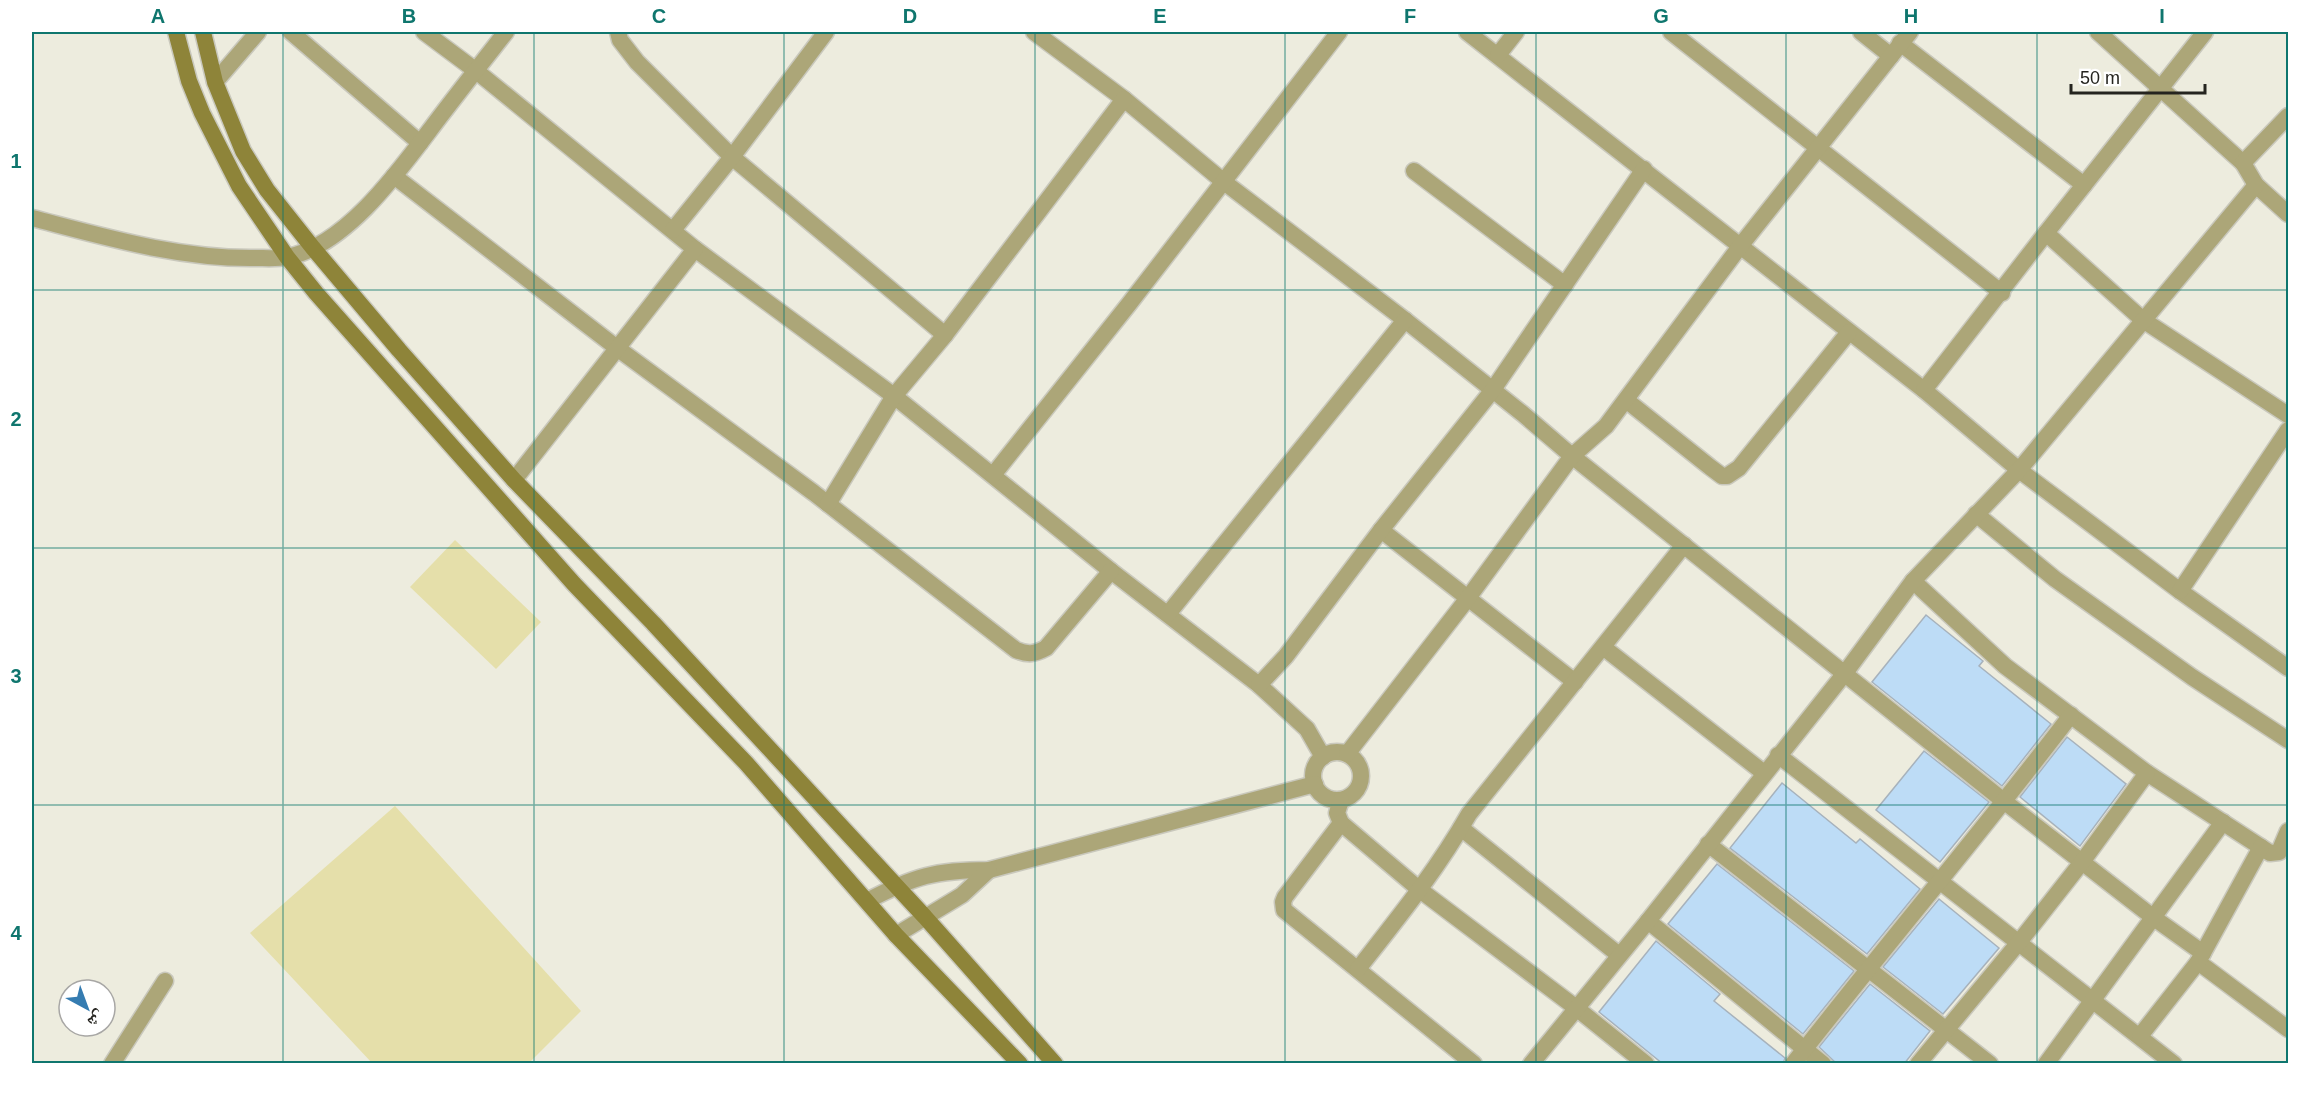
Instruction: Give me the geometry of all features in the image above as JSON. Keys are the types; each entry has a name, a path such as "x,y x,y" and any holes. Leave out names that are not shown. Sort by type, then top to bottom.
{"main road":[{"path":"176,32 189,81 202,113 239,186 287,257 410,400 574,584 746,763 896,935 1020,1064"},
{"path":"202,32 214,82 243,151 267,190 313,248 514,480 653,623 925,917 1055,1064"}],"street":[{"path":"214,82 258,32"},
{"path":"291,32 420,143"},
{"path":"424,32 476,70 695,249 894,396 1111,571 1259,685 1307,729 1323,757"},
{"path":"32,218 112,239 169,251 222,258 287,257 313,248 348,223 394,176 506,32"},
{"path":"618,32 620,40 637,63 732,157 945,335"},
{"path":"673,230 732,157 826,32"},
{"path":"1034,32 1124,99 1224,182 1405,320 2005,802 2154,918 2289,1029"},
{"path":"993,475 1339,32"},
{"path":"1467,32 1924,390 2019,470 2180,591 2289,668"},
{"path":"1498,56 1516,32"},
{"path":"1671,32 2002,293"},
{"path":"1861,32 1900,43 2084,185"},
{"path":"2098,32 2243,163 2256,185 2289,214"},
{"path":"1924,390 2205,32"},
{"path":"1347,754 1468,598 1572,456 1606,426 1741,245 1900,43"},
{"path":"828,504 894,396 945,335 1124,99"},
{"path":"2243,163 2286,125"},
{"path":"1259,685 1286,656 1381,530 1492,391 1644,169"},
{"path":"1414,171 1565,285"},
{"path":"394,176 617,348 828,504 1016,650 1026,654 1035,654 1046,648 1111,571"},
{"path":"1531,1064 1845,673 1913,581 2019,470 2256,185"},
{"path":"2046,233 2143,320 2289,415"},
{"path":"514,480 695,249"},
{"path":"1168,614 1405,320"},
{"path":"1626,400 1710,467 1722,476 1727,476 1739,468 1849,332"},
{"path":"2180,591 2289,430"},
{"path":"1976,514 2055,579 2192,677 2289,740"},
{"path":"1381,530 1575,682"},
{"path":"1358,969 1420,890 1448,850 1469,814 1684,545"},
{"path":"1913,581 2005,666 2147,773 2260,848 2277,853 2287,840"},
{"path":"1603,647 1764,773"},
{"path":"1793,1064 1939,880 2005,802 2071,715"},
{"path":"1334,752 1347,754 1357,762 1361,773 1360,785 1352,795 1341,800 1330,799 1320,793 1315,784 1316,765 1323,757 1334,752"},
{"path":"1778,755 2020,941 2174,1064"},
{"path":"1918,1064 2020,941 2082,862 2147,773"},
{"path":"867,901 918,877 952,870 990,870 1315,784"},
{"path":"1341,800 1337,813 1341,823 1420,890 1575,1007 1627,1057 1646,1064"},
{"path":"2046,1064 2223,822"},
{"path":"1341,823 1283,902 1288,914 1474,1064"},
{"path":"1461,828 1619,955"},
{"path":"1708,844 1990,1064"},
{"path":"2140,1036 2201,957 2260,848"},
{"path":"896,935 962,895 990,870"},
{"path":"1648,921 1822,1064"},
{"path":"112,1064 165,981"}],"shaded area":[{"path":"455,540 541,622 496,669 410,587"},
{"path":"395,806 581,1011 529,1063 372,1063 250,933"}],"building":[{"path":"1926,615 1983,661 1979,666 2051,724 2002,786 1872,682"},
{"path":"2067,737 2126,784 2080,846 2020,797"},
{"path":"1924,751 1989,802 1940,862 1876,810"},
{"path":"1782,783 1856,843 1860,839 1920,889 1867,954 1730,848"},
{"path":"1717,864 1854,971 1803,1034 1668,924"},
{"path":"1939,899 1999,948 1943,1014 1883,967"},
{"path":"1656,941 1720,994 1714,1001 1785,1058 1783,1064 1663,1064 1599,1012"},
{"path":"1870,984 1930,1031 1904,1064 1837,1064 1819,1047"}]}
